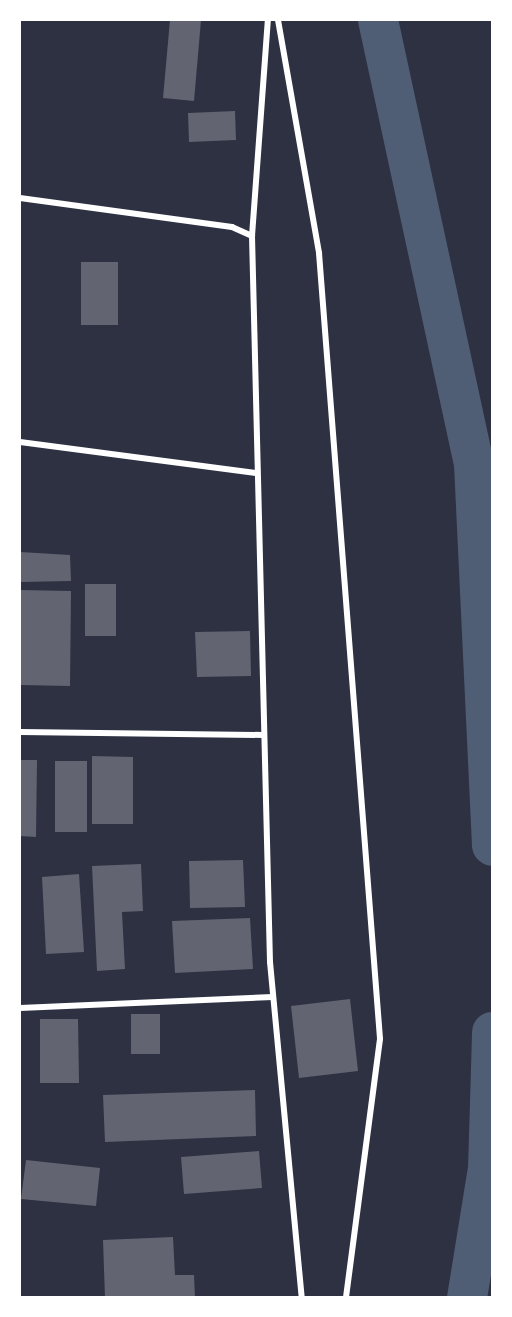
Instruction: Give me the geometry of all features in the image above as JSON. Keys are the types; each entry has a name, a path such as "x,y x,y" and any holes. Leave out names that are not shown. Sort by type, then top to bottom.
{"street":[{"path":"268,20 252,236 262,735 273,997 302,1298"},
{"path":"278,20 319,253 380,1039 346,1298"},
{"path":"20,198 232,227 252,236"},
{"path":"20,442 256,472"},
{"path":"20,732 262,735"},
{"path":"20,1008 273,997"}],"building":[{"path":"170,20 201,20 194,101 163,98"},
{"path":"235,111 236,140 189,142 188,113"},
{"path":"81,262 118,262 118,325 81,325"},
{"path":"20,552 70,555 71,581 20,582"},
{"path":"85,584 116,584 116,636 85,636"},
{"path":"20,590 71,591 70,686 20,685"},
{"path":"250,631 251,676 197,677 195,632"},
{"path":"92,756 133,757 133,824 92,824"},
{"path":"20,760 37,760 36,837 20,836"},
{"path":"55,761 87,761 87,832 55,832"},
{"path":"243,860 245,907 190,908 189,861"},
{"path":"141,864 143,911 122,912 125,969 97,971 92,866"},
{"path":"79,874 84,952 46,954 42,877"},
{"path":"250,918 253,969 175,973 172,921"},
{"path":"350,999 358,1071 299,1078 291,1006"},
{"path":"131,1014 160,1014 160,1054 131,1054"},
{"path":"40,1019 78,1019 79,1083 40,1083"},
{"path":"255,1090 256,1136 105,1142 103,1095"},
{"path":"259,1151 262,1188 184,1194 181,1157"},
{"path":"26,1160 100,1168 96,1206 21,1199"},
{"path":"173,1237 175,1275 194,1275 195,1298 105,1298 103,1240"}],"waterway":[{"path":"378,20 474,464 492,846"},
{"path":"467,1298 488,1169 492,1032"}]}
